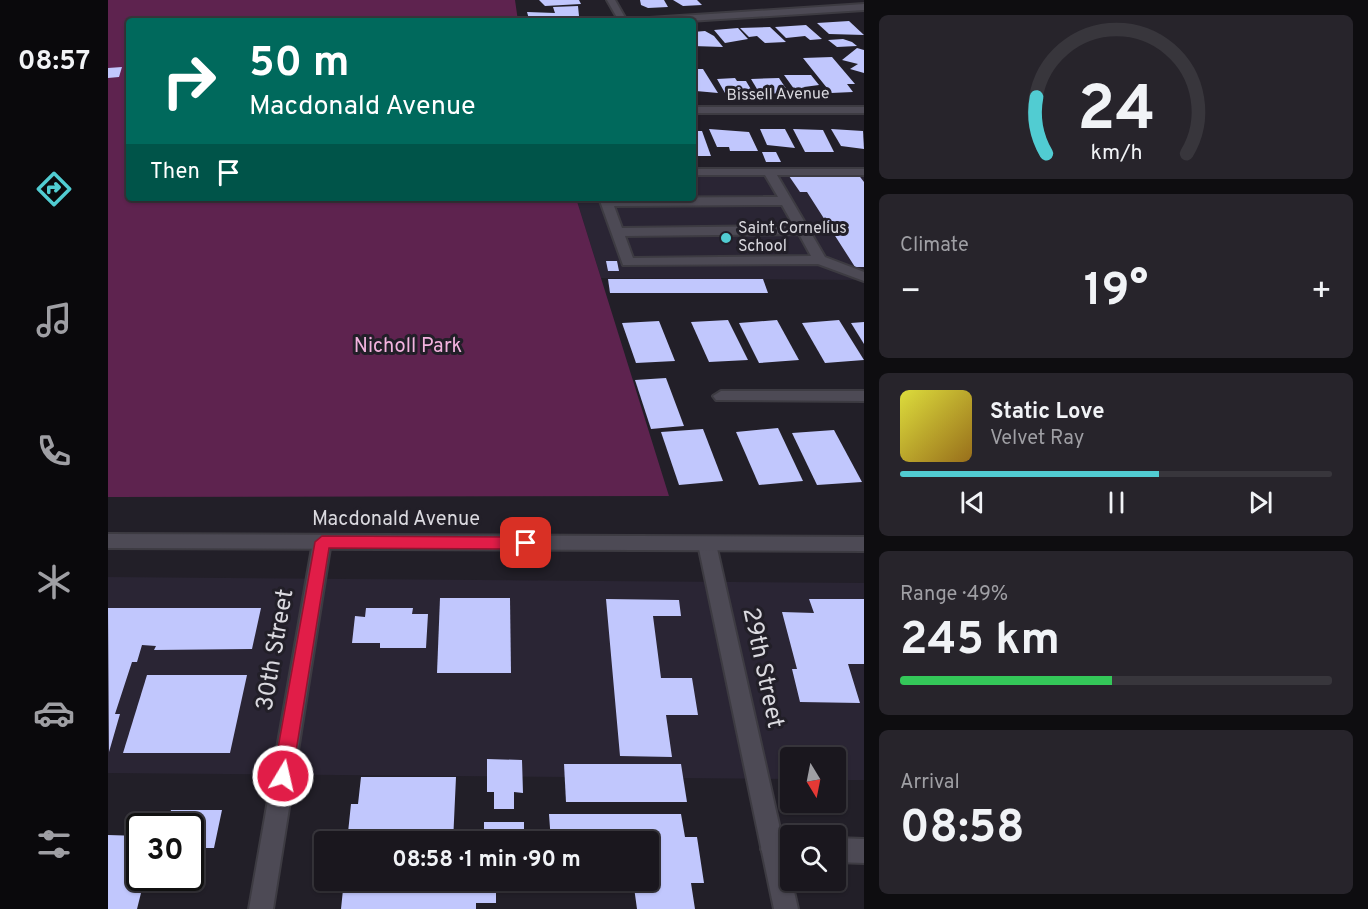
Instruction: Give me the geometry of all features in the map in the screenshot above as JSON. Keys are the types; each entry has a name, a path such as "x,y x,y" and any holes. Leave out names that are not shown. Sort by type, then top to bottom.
{"street":[{"path":"611,0 621,18"},
{"path":"695,18 864,7"},
{"name":"Bissell Avenue","path":"696,110 864,110"},
{"path":"696,172 864,172"},
{"path":"769,172 820,260"},
{"path":"696,200 786,201"},
{"path":"606,201 628,262 820,260 864,277"},
{"path":"617,231 802,230"},
{"path":"721,396 864,396"},
{"name":"Macdonald Avenue","path":"108,541 864,544"},
{"name":"30th Street","path":"261,909 322,542"},
{"name":"29th Street","path":"707,544 780,841"},
{"path":"846,850 864,851"},
{"name":"29th Street","path":"785,891 786,909"}],"shaded area":[{"name":"Saint Cornelius School","path":"696,168 864,169 864,280 601,278 577,201 696,201"},
{"path":"108,577 864,583 864,780 846,780 846,747 780,747 780,779 108,773"}],"green space":[{"name":"Nicholl Park","path":"108,0 515,0 518,18 126,18 126,201 577,201 669,496 108,497"}],"building":[{"path":"539,0 579,0 581,4 545,6"},
{"path":"640,0 664,0 668,7 648,8 641,5"},
{"path":"673,0 697,0 702,5 683,6"},
{"path":"578,6 579,16 529,18 527,12 555,13 553,7"},
{"path":"849,21 864,35 829,34 817,23"},
{"path":"806,25 822,39 810,40 805,36 786,38 775,27"},
{"path":"770,27 786,42 765,43 757,36 749,37 740,28"},
{"path":"738,28 748,39 725,43 714,30"},
{"path":"705,31 714,36 723,47 696,46 696,32"},
{"path":"843,39 857,46 837,47 828,40"},
{"path":"857,48 864,50 864,73 850,69 858,64 842,60"},
{"path":"832,57 855,84 847,84 853,92 831,93 803,58"},
{"path":"122,67 119,77 108,78 108,68"},
{"path":"696,69 703,69 718,93 696,91"},
{"path":"784,75 811,75 819,85 804,87 808,93 797,93"},
{"path":"735,78 737,81 746,81 752,91 725,93 717,79"},
{"path":"779,78 789,93 760,94 751,79"},
{"path":"709,129 749,132 758,151 730,151 729,147 717,147"},
{"path":"760,129 785,129 795,148 767,145"},
{"path":"793,129 823,130 834,152 805,152"},
{"path":"831,129 863,131 864,149 841,146"},
{"path":"696,131 702,131 711,156 696,156"},
{"path":"762,152 776,152 781,162 766,162"},
{"path":"847,173 857,173 864,182 864,267 855,267 807,192 800,192 789,176 849,176"},
{"path":"606,261 617,261 619,271 608,271"},
{"path":"608,279 763,279 768,293 610,293"},
{"path":"728,320 748,360 709,362 691,322"},
{"path":"777,320 799,360 759,363 739,323"},
{"path":"839,320 864,360 825,363 802,323"},
{"path":"659,321 675,361 636,363 622,323"},
{"path":"864,322 864,344 851,323"},
{"path":"666,378 684,426 651,429 635,380"},
{"path":"778,428 803,481 759,485 736,432"},
{"path":"703,429 723,481 679,485 661,432"},
{"path":"834,430 862,482 817,485 792,433"},
{"path":"440,598 510,598 511,673 437,673"},
{"path":"606,599 679,600 681,616 653,616 661,678 692,678 698,715 666,715 672,757 620,756"},
{"path":"809,599 864,599 864,664 848,664 860,703 800,702 792,669 797,669 782,612 814,613"},
{"path":"108,608 261,608 252,649 154,650 156,646 142,645 137,662 132,662 115,714 120,714 109,752"},
{"path":"366,608 413,608 412,614 428,614 426,648 380,648 380,643 352,643 355,616 365,617"},
{"path":"147,675 247,675 230,753 123,753"},
{"path":"487,759 522,760 523,793 514,792 514,809 494,809 494,792 487,792"},
{"path":"564,764 681,764 687,802 566,802"},
{"path":"361,777 456,777 454,831 348,831 351,804 358,804"},
{"path":"171,810 222,810 214,848 204,848 204,813 170,813"},
{"path":"549,814 681,814 685,837 697,837 704,883 691,883 695,909 637,909 635,891 659,891 659,831 550,831"},
{"path":"484,822 524,822 524,831 484,831"},
{"path":"108,835 126,836 126,891 142,891 137,909 108,909"},
{"path":"343,891 496,891 496,903 476,903 476,909 341,909"}],"place":[{"name":"Saint Cornelius School","path":"726,238"}],"route":[{"path":"283,776 322,542 526,543"}]}
